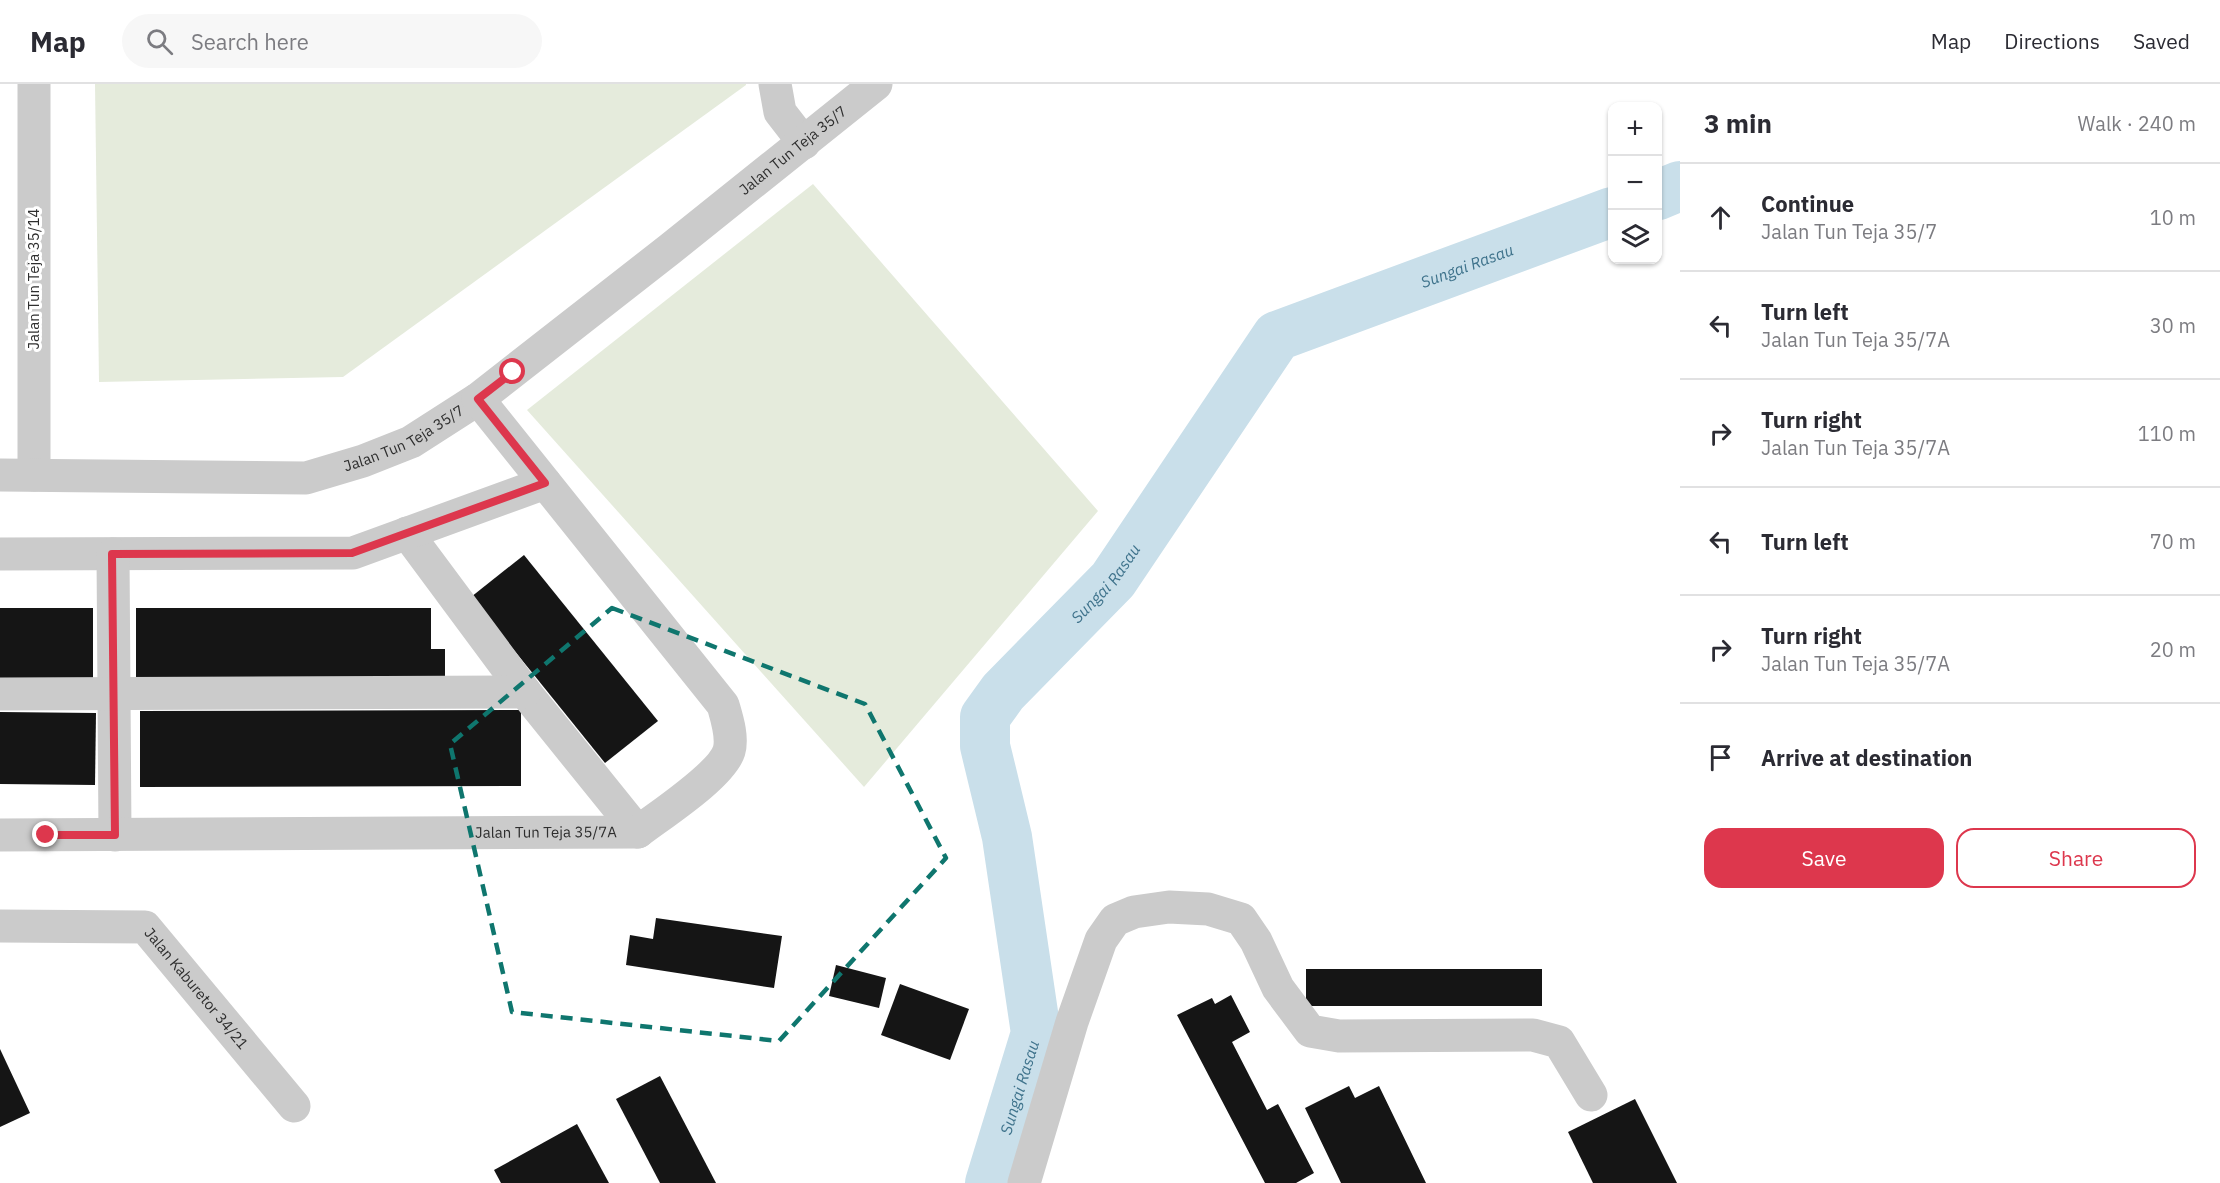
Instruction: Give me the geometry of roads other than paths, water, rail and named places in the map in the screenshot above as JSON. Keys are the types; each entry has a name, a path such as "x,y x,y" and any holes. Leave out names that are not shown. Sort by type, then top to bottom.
{"street":[{"name":"Jalan Tun Teja 35/14","path":"34,84 34,475"},
{"path":"775,84 780,112 804,143"},
{"name":"Jalan Tun Teja 35/7","path":"0,475 306,478 363,461 411,442 478,399 876,84"},
{"name":"Jalan Tun Teja 35/7A","path":"0,835 638,832 719,769 729,750 729,726 723,705 478,399"},
{"path":"0,554 352,553 545,483"},
{"path":"407,533 525,692 638,832"},
{"path":"112,554 115,835"},
{"path":"0,694 525,692"},
{"path":"1024,1183 1072,1022 1101,940 1115,920 1134,912 1169,907 1208,909 1241,919 1256,940 1278,988 1310,1031 1339,1036 1533,1035 1558,1042 1591,1095"},
{"name":"Jalan Kaburetor 34/21","path":"0,926 145,927 294,1106"}],"waterway":[{"name":"Sungai Rasau","path":"1662,193 1680,186"},
{"name":"Sungai Rasau","path":"990,1183 1036,1033 1007,837 985,746 985,717 1003,692 1113,580 1277,336 1608,213"}]}
